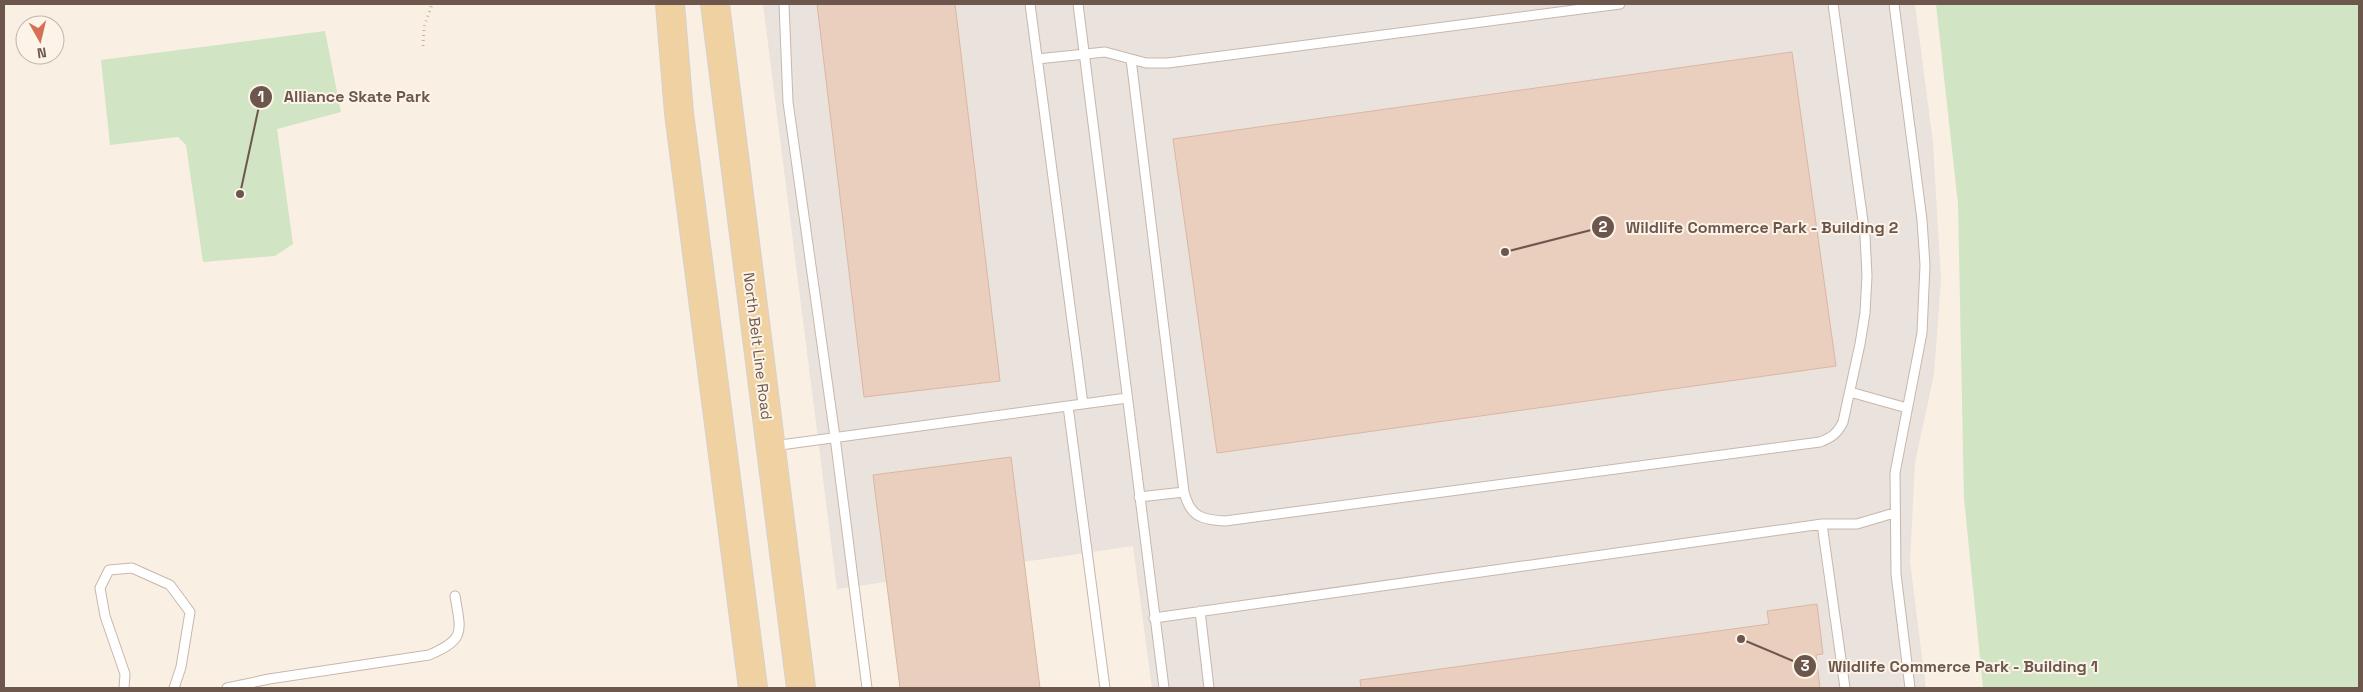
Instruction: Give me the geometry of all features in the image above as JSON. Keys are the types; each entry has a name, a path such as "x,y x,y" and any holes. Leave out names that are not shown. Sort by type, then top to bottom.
{"main road":[{"path":"670,4 679,113 754,688"},
{"name":"North Belt Line Road","path":"716,4 801,688"}],"lane":[{"path":"784,4 788,102 836,437 867,688"},
{"path":"1030,4 1083,404"},
{"path":"1078,4 1164,688"},
{"path":"1037,59 1105,52 1146,63 1168,63 1620,4"},
{"path":"1131,59 1184,492 1187,503 1194,514 1207,520 1225,521 1820,442 1832,438 1838,432 1843,422 1850,392 1865,313 1867,257 1833,4"},
{"path":"1894,4 1922,220 1925,265 1922,332 1898,451 1894,513 1896,574 1910,688"},
{"path":"1850,392 1907,408"},
{"path":"770,446 1127,398"},
{"path":"1068,406 1106,688"},
{"path":"1139,496 1184,492"},
{"path":"1154,618 1822,524 1856,524 1894,513"},
{"path":"1822,524 1845,688"},
{"path":"124,688 125,674 104,616 100,588 109,570 132,568 170,585 190,612 181,668 174,688"},
{"path":"227,688 269,678 429,655 450,646 461,628 455,596"},
{"path":"1200,611 1209,688"}],"path":[{"path":"423,46 424,27 432,4"}],"shaded area":[{"path":"763,4 1915,4 1933,143 1941,280 1934,374 1915,463 1910,562 1926,688 1152,688 1133,546 837,589"}],"green space":[{"path":"1936,4 2359,4 2359,688 1983,688 1964,498 1958,204"},
{"path":"325,31 341,112 277,129 293,244 275,256 203,262 186,145 178,137 110,145 101,60"}],"building":[{"path":"817,4 955,4 1000,381 864,397"},
{"path":"1792,52 1836,366 1217,453 1173,139"},
{"path":"1011,457 1040,688 900,688 873,475"},
{"path":"1817,604 1823,654 1816,655 1820,688 1361,688 1360,680 1769,624 1767,611"}],"place":[{"name":"Alliance Skate Park","path":"240,194"},
{"name":"Wildlife Commerce Park - Building 2","path":"1505,252"},
{"name":"Wildlife Commerce Park - Building 1","path":"1741,639"}]}
